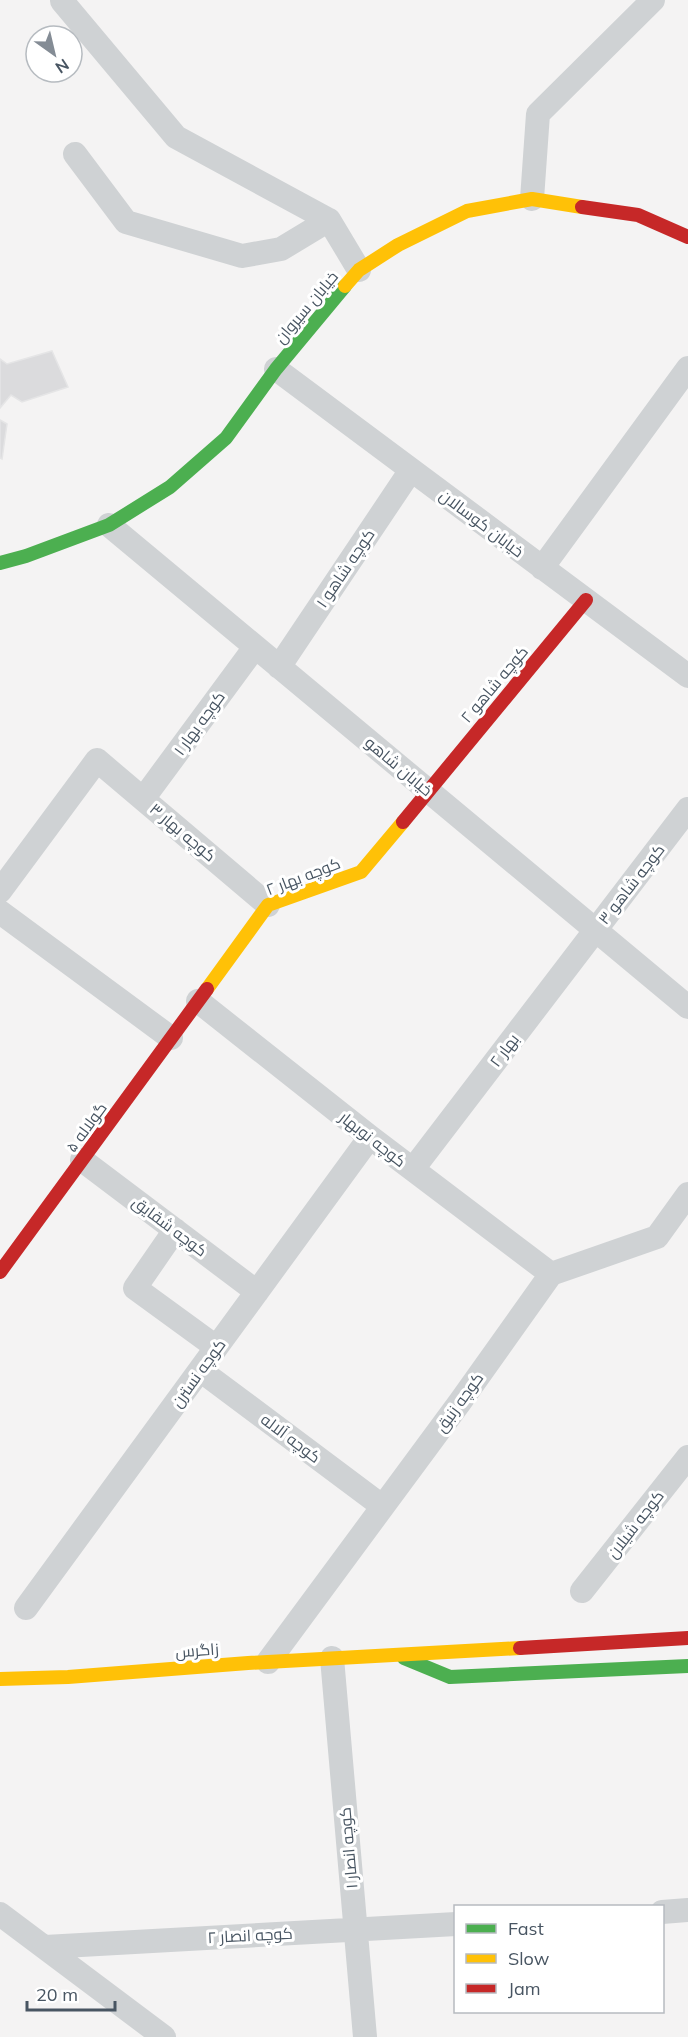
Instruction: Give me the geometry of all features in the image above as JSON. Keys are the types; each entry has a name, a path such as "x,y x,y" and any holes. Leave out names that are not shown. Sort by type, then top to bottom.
{"street":[{"path":"532,199 538,114 653,0"},
{"path":"62,1 176,137 329,220 359,270"},
{"path":"75,154 126,222 242,256 280,249 329,220"},
{"name":"خیابان سیروان","path":"0,563 26,556 109,525 170,487 226,438 276,369 359,270 398,244 467,211 532,199 638,214 688,237"},
{"path":"542,568 688,368"},
{"name":"خیابان کوسالان","path":"276,369 688,676"},
{"name":"کوچه شاهو ۱","path":"279,667 411,470"},
{"name":"خیابان شاهو","path":"109,525 688,1007"},
{"name":"کوچه شاهو ۲","path":"427,790 586,600"},
{"name":"کوچه بهار ۱","path":"143,799 255,647"},
{"name":"کوچه بهار ۳","path":"0,891 97,760 268,905"},
{"name":"کوچه بهار ۲","path":"198,1001 268,905 361,872 427,790"},
{"name":"کوچه شاهو ۳","path":"595,930 688,809"},
{"path":"0,912 171,1038"},
{"name":"بهار ۲","path":"413,1169 595,930"},
{"name":"گولاله ۵","path":"0,1272 198,1001"},
{"name":"کوچه نوبهار","path":"198,1001 370,1137 551,1274"},
{"name":"کوچه نسترن","path":"26,1608 370,1137"},
{"name":"کوچه شقایق","path":"82,1160 257,1292"},
{"path":"551,1274 657,1237 688,1194"},
{"path":"175,1230 135,1288 216,1347"},
{"name":"کوچه زنبق","path":"268,1662 460,1402 551,1274"},
{"name":"کوچه آلاله","path":"200,1370 382,1506"},
{"name":"کوچه شیلان","path":"582,1591 688,1457"},
{"name":"زاگرس","path":"0,1679 68,1677 268,1662 688,1638"},
{"name":"زاگرس","path":"397,1654 450,1677 688,1666"},
{"name":"کوچه انصار ۱","path":"332,1658 365,2037"},
{"path":"664,1911 688,1910"},
{"path":"0,1914 164,2037"},
{"name":"کوچه انصار ۲","path":"45,1947 454,1924"}],"building":[{"path":"52,351 68,387 22,402 11,395 0,408 0,359 7,364"},
{"path":"0,420 7,424 2,459 0,458"}],"traffic: fast":[{"path":"0,563 26,556 109,525 170,487 226,438 276,369 345,286"},
{"path":"404,1658 450,1677 688,1666"}],"traffic: slow":[{"path":"345,286 359,270 398,245 467,211 532,199 582,207"},
{"path":"207,989 268,905 361,872 403,822"},
{"path":"0,1679 68,1677 248,1663 520,1648"}],"traffic: jam":[{"path":"582,207 638,215 688,237"},
{"path":"403,822 586,600"},
{"path":"0,1272 207,989"},
{"path":"520,1648 688,1638"}]}
